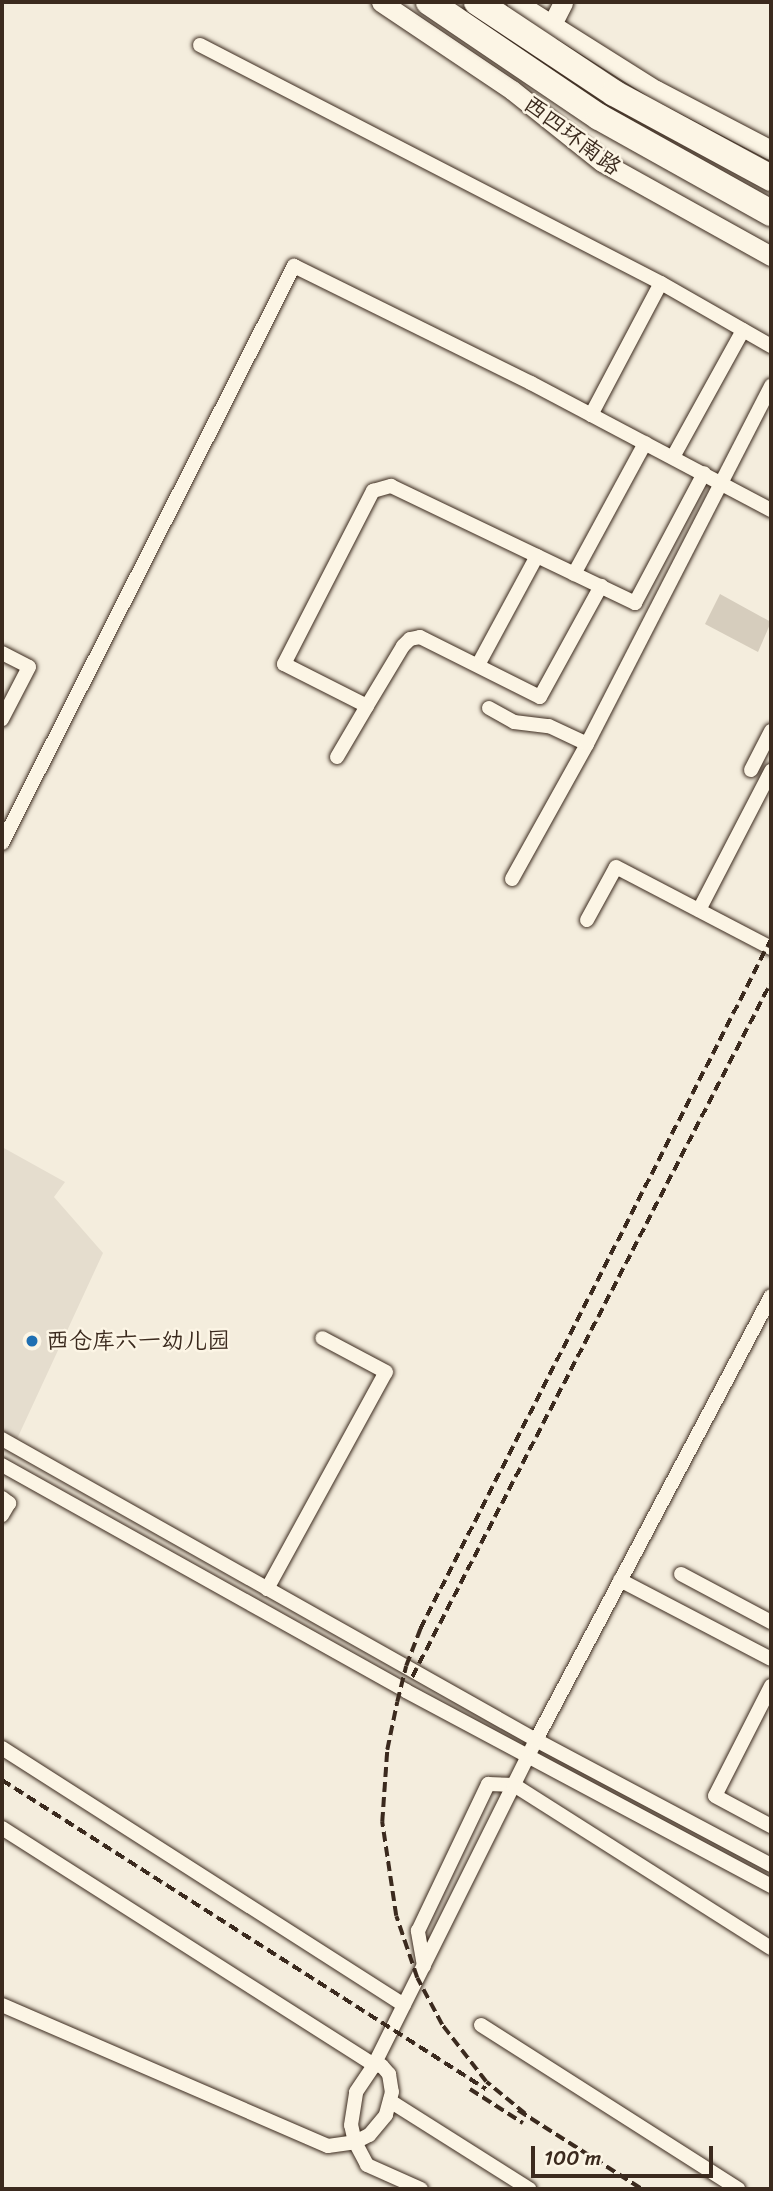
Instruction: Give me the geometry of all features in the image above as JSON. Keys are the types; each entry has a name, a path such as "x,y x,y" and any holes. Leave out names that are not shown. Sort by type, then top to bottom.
{"highway":[{"name":"西四环南路","path":"428,2 599,117 676,161"},
{"path":"479,2 603,86 699,141"}],"street":[{"name":"西四环南路","path":"381,2 512,90 602,162 771,256"},
{"name":"西四环南路","path":"428,2 526,70 676,161 767,211"},
{"path":"479,2 771,150"},
{"path":"516,2 546,35 614,93 675,127"},
{"path":"512,90 563,2"},
{"path":"200,45 661,283 771,346"},
{"path":"699,141 771,178"},
{"path":"2,843 294,266 591,415 771,510"},
{"path":"591,415 661,283"},
{"path":"673,457 743,330"},
{"path":"512,878 587,744 771,386"},
{"path":"574,574 645,443"},
{"path":"367,706 319,685 284,664 373,491 391,486 635,603 704,473"},
{"path":"478,665 537,556"},
{"path":"337,757 410,639 420,637 540,696 601,586"},
{"path":"2,653 29,667 2,719"},
{"path":"489,708 514,722 549,726 587,744"},
{"path":"751,770 771,731"},
{"path":"699,910 771,771"},
{"path":"587,920 616,867 771,948"},
{"path":"421,2189 367,2165 355,2142 351,2125 356,2092 374,2065 528,1755 769,1305"},
{"path":"267,1589 386,1372 322,1338"},
{"path":"2,1439 536,1740 771,1865"},
{"path":"2,1465 406,1691 771,1886"},
{"path":"2,1498 9,1503 2,1515"},
{"path":"681,1574 771,1622"},
{"path":"620,1580 771,1659"},
{"path":"771,1686 715,1796 771,1826"},
{"path":"2,1748 404,2005"},
{"path":"424,1966 418,1931 488,1784 514,1785 771,1948"},
{"path":"2,1828 374,2065 382,2066 389,2074 392,2092 390,2101 386,2115 369,2135 355,2142 328,2146 2,2004"},
{"path":"481,2025 738,2189"},
{"path":"390,2101 529,2189"}],"shaded area":[{"path":"720,594 771,622 758,652 705,624"},
{"name":"西仓库六一幼儿园","path":"2,1147 65,1182 54,1197 103,1253 17,1439 2,1430"}],"railway":[{"path":"525,2114 486,2082 442,2025 417,1978 396,1916 382,1822 387,1750 397,1702 406,1666 420,1629 771,939"},
{"path":"412,1677 771,982"},
{"path":"2,1780 486,2089"},
{"path":"470,2089 523,2123"},
{"path":"518,2110 642,2189"}],"place":[{"name":"西仓库六一幼儿园","path":"32,1341"}]}
